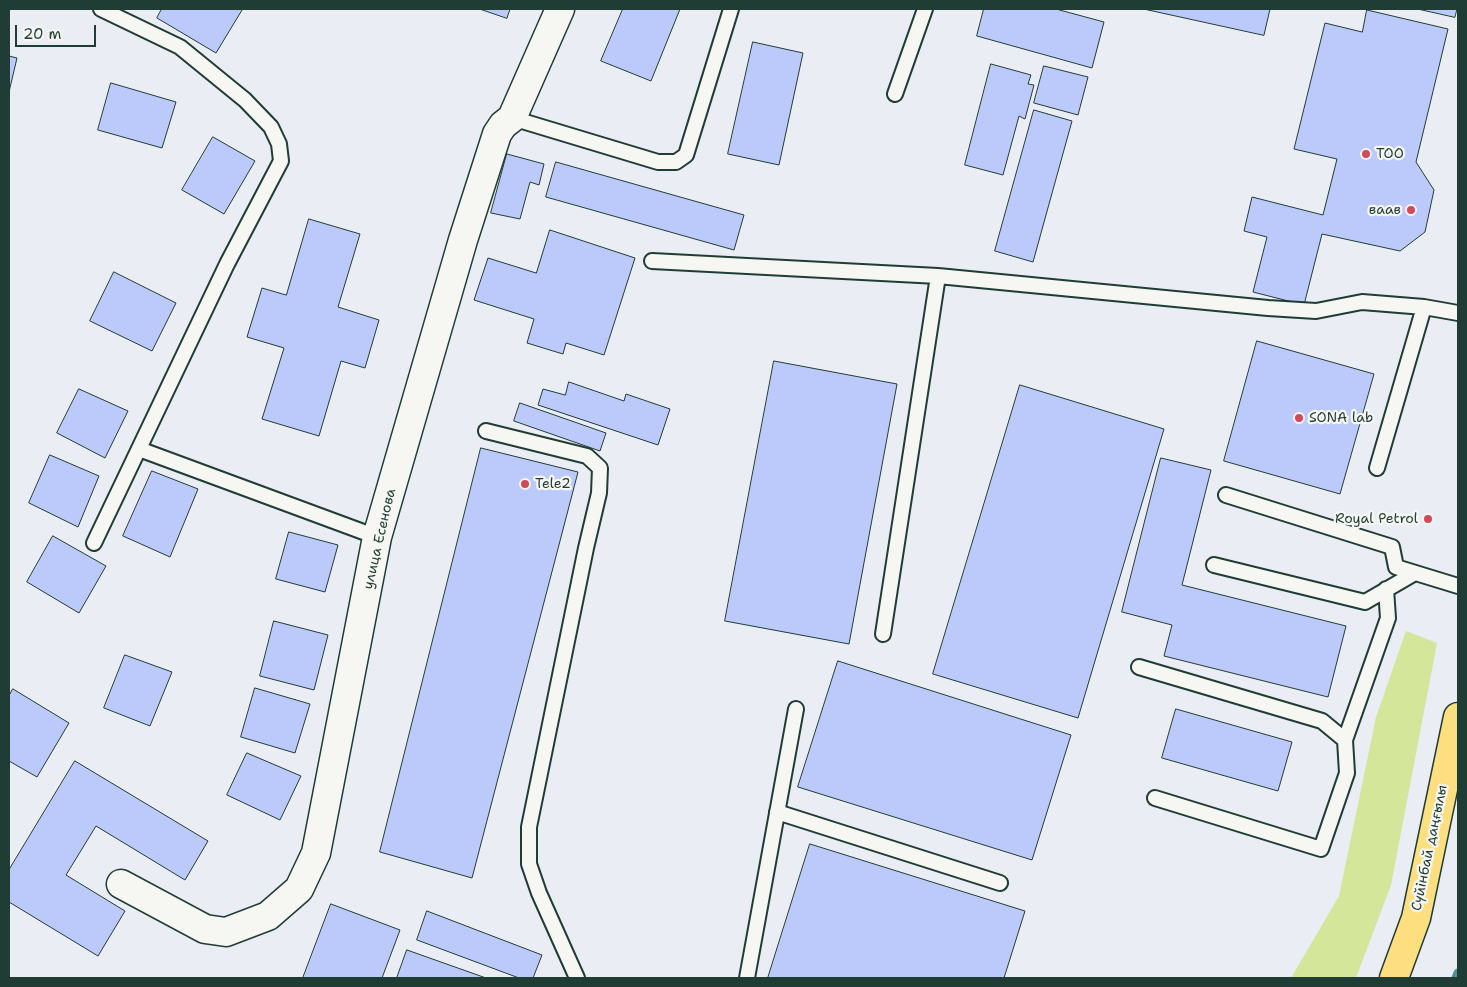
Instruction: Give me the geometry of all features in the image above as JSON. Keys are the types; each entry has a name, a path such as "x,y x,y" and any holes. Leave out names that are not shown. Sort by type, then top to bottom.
{"main road":[{"name":"Сүйінбай даңғылы","path":"1394,978 1416,918 1458,716"}],"street":[{"name":"улица Есенова","path":"121,884 205,929 226,932 268,916 299,889 316,853 377,537 460,250 494,143 503,125 512,118 560,9"}],"lane":[{"path":"94,543 226,264 280,161 279,144 271,127 245,100 180,47 101,9"},
{"path":"512,118 658,162 676,162 686,155 731,9"},
{"path":"895,94 925,9"},
{"path":"652,261 938,276 1277,309 1316,311 1362,302 1424,307 1458,313"},
{"path":"883,634 938,276"},
{"path":"1377,468 1424,307"},
{"path":"486,432 587,456 600,468 599,493 528,827 529,864 539,893 577,978"},
{"path":"139,449 377,537"},
{"path":"1226,495 1392,547 1396,567 1458,586"},
{"path":"1214,564 1365,602 1415,573"},
{"path":"1155,798 1321,849 1347,773 1345,740 1388,618 1386,589"},
{"path":"1139,668 1322,720 1345,740"},
{"path":"747,978 796,709"},
{"path":"777,812 1000,883"}],"green space":[{"path":"1406,631 1437,643 1391,885 1356,978 1291,978 1339,896 1376,717"}],"building":[{"path":"162,9 242,10 216,53 157,18"},
{"path":"480,9 510,9 507,18"},
{"path":"623,9 680,9 651,81 601,61"},
{"path":"984,9 1056,9 1104,22 1092,68 977,36"},
{"path":"1144,9 1270,9 1264,35"},
{"path":"1418,9 1457,9 1455,17"},
{"name":"ТОО","path":"1367,10 1448,29 1416,162 1434,190 1425,232 1400,251 1322,234 1304,305 1253,292 1267,237 1244,231 1252,197 1323,215 1337,159 1294,149 1325,23 1362,32"},
{"path":"753,42 803,53 779,165 728,154"},
{"path":"9,56 17,58 9,92"},
{"path":"991,64 1031,75 1028,84 1034,85 1025,119 1019,116 1003,175 965,165"},
{"path":"1044,66 1088,77 1078,115 1034,103"},
{"path":"111,83 176,102 162,148 98,130"},
{"path":"1034,110 1072,121 1033,262 995,251"},
{"path":"213,137 255,161 224,214 182,190"},
{"path":"507,154 544,164 539,185 530,182 520,219 491,213"},
{"path":"556,162 744,215 734,250 546,197"},
{"path":"309,219 360,234 338,307 379,320 365,368 341,361 319,436 262,419 284,348 247,337 262,288 286,295"},
{"path":"550,230 635,258 604,355 566,343 563,354 527,343 534,319 474,300 488,258 536,273"},
{"path":"114,272 176,303 152,351 90,321"},
{"name":"SONA lab","path":"1257,341 1374,374 1340,494 1224,461"},
{"path":"774,361 897,384 849,644 725,621"},
{"path":"569,382 624,401 626,394 670,409 658,445 538,405 543,389 565,395"},
{"path":"1020,385 1164,429 1078,718 933,674"},
{"path":"79,389 128,411 105,458 57,433"},
{"path":"520,403 606,433 600,451 514,421"},
{"path":"481,448 578,472 472,878 380,852"},
{"path":"50,455 99,476 78,527 29,503"},
{"path":"1161,458 1211,470 1182,585 1346,626 1328,697 1164,656 1172,625 1122,612"},
{"path":"152,471 198,489 170,557 123,536"},
{"path":"289,532 338,545 325,592 276,579"},
{"path":"53,536 106,566 79,613 27,582"},
{"path":"274,621 328,635 314,690 260,676"},
{"path":"125,655 172,672 150,726 104,708"},
{"path":"838,661 1071,735 1032,860 798,787"},
{"path":"255,688 310,704 295,753 241,737"},
{"path":"13,689 69,723 37,777 9,761 9,696"},
{"path":"1176,709 1292,742 1278,791 1162,758"},
{"path":"247,753 301,776 280,820 227,795"},
{"path":"75,761 208,841 185,880 96,826 66,875 125,911 98,956 9,902 9,870"},
{"path":"810,844 1025,911 1004,978 768,978"},
{"path":"331,904 400,930 382,978 303,978"},
{"path":"427,911 542,955 533,978 519,978 417,940"},
{"path":"407,950 486,978 397,978"}],"waterway":[{"path":"1456,978 1458,973"}],"place":[{"name":"ТОО","path":"1366,154"},
{"name":"ваав","path":"1411,210"},
{"name":"SONA lab","path":"1299,418"},
{"name":"Tele2","path":"525,484"},
{"name":"Royal Petrol","path":"1428,519"}]}
